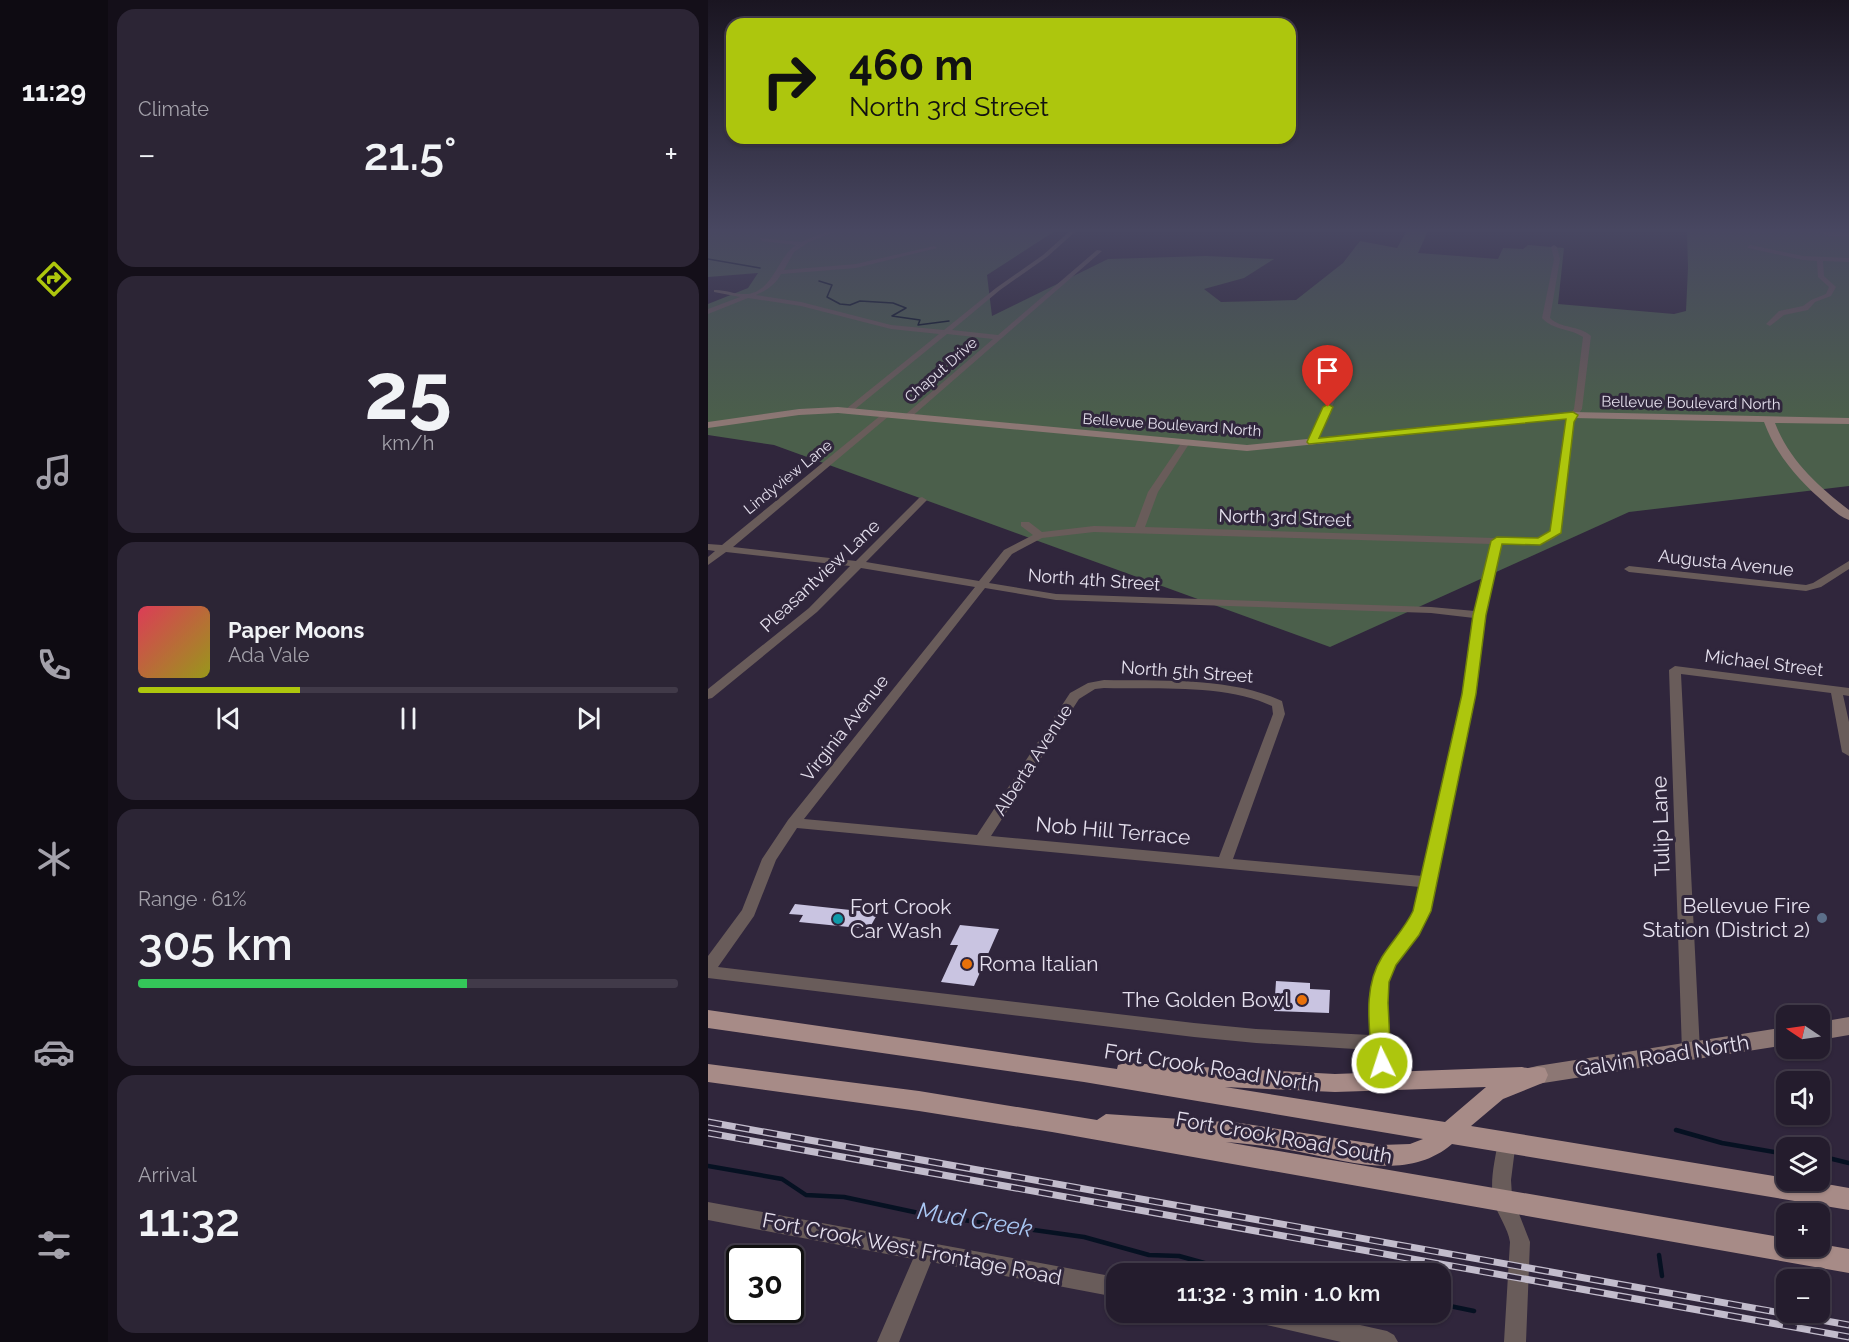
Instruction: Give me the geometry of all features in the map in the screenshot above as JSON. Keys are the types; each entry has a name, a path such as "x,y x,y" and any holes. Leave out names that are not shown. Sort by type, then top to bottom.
{"main road":[{"name":"Bellevue Boulevard North","path":"708,425 807,411 849,411 1247,448 1573,415 1849,422"},
{"path":"1769,420 1773,434 1783,451 1814,486 1848,514"},
{"name":"Fort Crook Road North","path":"708,1019 1045,1068 1451,1132 1849,1199"},
{"path":"1830,1029 1849,1026"},
{"name":"Galvin Road North","path":"1537,1075 1776,1038"},
{"path":"1045,1068 1272,1081 1384,1082 1537,1075"},
{"name":"Fort Crook Road South","path":"708,1073 919,1101 1052,1122 1849,1262"},
{"path":"1052,1122 1155,1126 1283,1138 1393,1155 1410,1154 1425,1149 1451,1132 1483,1100 1504,1088 1537,1075"}],"street":[{"path":"734,294 801,303 879,324 999,337"},
{"path":"708,312 755,294"},
{"path":"849,411 992,294"},
{"name":"Chaput Drive","path":"909,416 1050,294"},
{"path":"1551,294 1546,318 1552,324 1583,332 1587,336 1578,409 1573,415"},
{"path":"1770,324 1782,313 1805,308 1813,301 1829,294"},
{"path":"1018,322 1027,323"},
{"path":"1312,442 1336,389"},
{"name":"Lindyview Lane","path":"708,562 886,414"},
{"name":"North 3rd Street","path":"1040,535 1094,528 1540,541 1548,539 1555,533 1569,422 1573,415"},
{"path":"1139,530 1153,492 1185,444"},
{"name":"Pleasantview Lane","path":"708,695 813,610 847,577 856,564 922,500"},
{"path":"1025,524 1040,535"},
{"name":"Virginia Avenue","path":"708,970 749,912 768,859 793,823 1008,552 1040,535"},
{"path":"1384,1082 1379,1043 1378,996 1381,978 1388,962 1417,923 1422,911 1469,694 1480,615 1497,541"},
{"name":"North 4th Street","path":"708,547 856,564 1056,597 1431,610 1480,615"},
{"name":"Augusta Avenue","path":"1629,569 1806,588 1817,585 1849,564"},
{"name":"Michael Street","path":"1676,670 1842,691"},
{"name":"Tulip Lane","path":"1676,670 1691,1051"},
{"name":"North 5th Street","path":"1092,686 1104,684 1248,692 1262,695 1278,704 1279,714 1276,728 1224,862"},
{"name":"Alberta Avenue","path":"981,841 1074,696 1092,686"},
{"path":"1842,691 1849,752"},
{"name":"Nob Hill Terrace","path":"793,823 1429,882"},
{"path":"708,970 1190,1030 1379,1043"},
{"path":"1507,1141 1503,1184 1504,1203 1518,1229 1520,1242 1515,1342"},
{"name":"Fort Crook West Frontage Road","path":"708,1211 1106,1285"},
{"path":"888,1342 926,1251"},
{"path":"1303,1323 1387,1342"}],"green space":[{"path":"734,294 989,294 992,316 1038,294 1210,294 1221,302 1296,300 1304,294 1559,294 1558,304 1674,314 1686,311 1687,294 1849,294 1849,486 1629,512 1330,647 774,445 708,435 708,304"}],"building":[{"name":"Fort Crook Car Wash","path":"795,904 878,913 869,929 799,922 803,915 789,914"},
{"name":"Roma Italian","path":"960,925 999,929 974,986 941,982 958,945 950,945"},
{"name":"The Golden Bowl","path":"1276,981 1310,983 1310,989 1330,990 1329,1013 1274,1011"}],"waterway":[{"path":"828,294 827,297 840,304 850,305 860,301 893,303 906,308 892,316 920,320 918,325 949,321"},
{"name":"Mud Creek","path":"1676,1130 1722,1143 1776,1152"},
{"name":"Mud Creek","path":"1830,1158 1849,1163"},
{"name":"Mud Creek","path":"708,1166 782,1179 806,1195 844,1197 928,1215 1084,1237 1149,1255 1179,1256 1204,1263"},
{"name":"Mud Creek","path":"1659,1255 1662,1276"},
{"name":"Mud Creek","path":"1451,1306 1474,1311"}],"railway":[{"path":"708,1122 1849,1325"},
{"path":"708,1133 1849,1337"}],"place":[{"name":"Bellevue Fire Station (District 2)","path":"1822,918"},
{"name":"Fort Crook Car Wash","path":"838,919"},
{"name":"Roma Italian","path":"967,964"},
{"name":"The Golden Bowl","path":"1302,1000"}],"route":[{"path":"1328,407 1312,442 1573,415 1569,422 1555,533 1548,539 1540,541 1497,541 1480,615 1469,694 1422,911 1412,931 1388,962 1380,982 1378,1003 1382,1063"}]}
